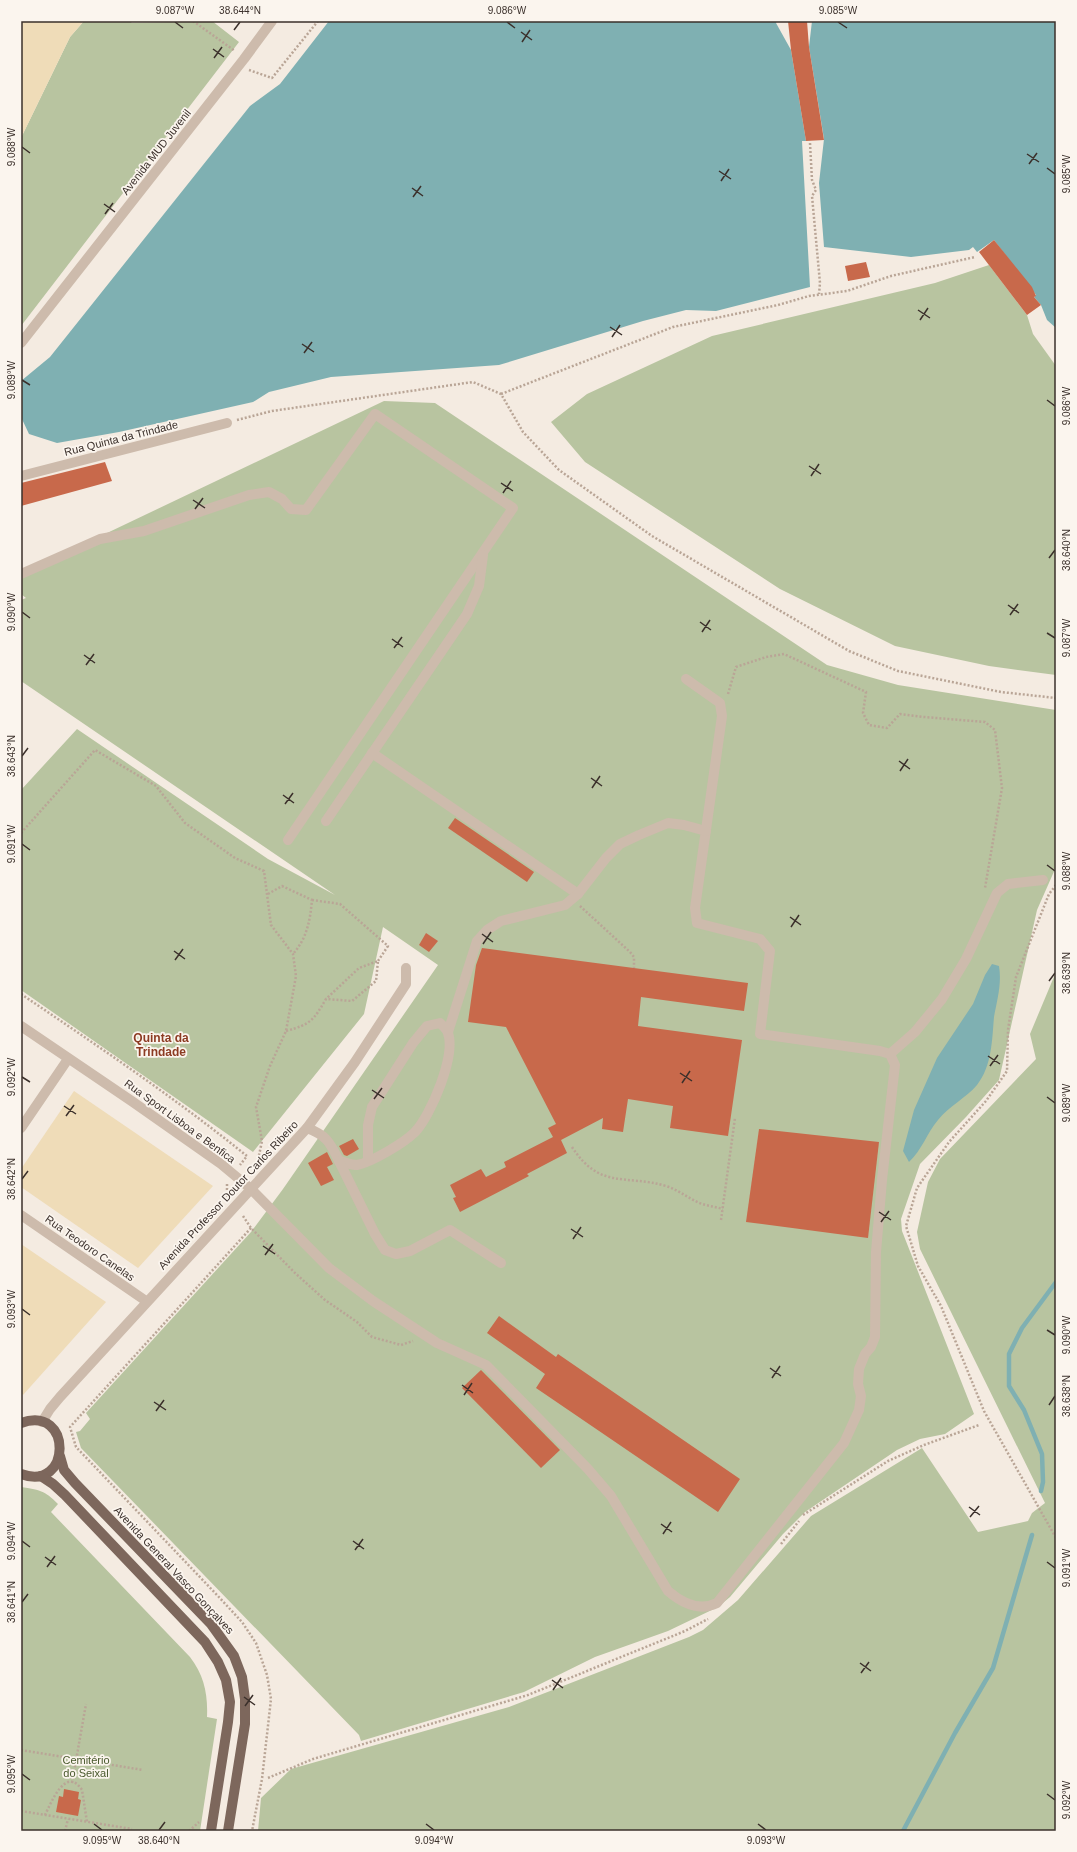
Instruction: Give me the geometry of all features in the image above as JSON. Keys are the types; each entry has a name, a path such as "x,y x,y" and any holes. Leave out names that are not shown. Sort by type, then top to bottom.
{"main road":[{"path":"24,1420 42,1422"},
{"name":"Avenida General Vasco Gonçalves","path":"42,1422 52,1428 57,1434 61,1448 60,1456 64,1470 211,1624 234,1656 242,1677 245,1699 245,1718 228,1831"},
{"path":"21,1474 28,1476 41,1476 53,1468 60,1456"},
{"path":"41,1476 65,1495 205,1642 218,1662 226,1680 230,1702 211,1831"}],"street":[{"name":"Avenida MUD Juvenil","path":"21,343 274,22"},
{"path":"21,574 100,539 144,531 250,495 269,492 282,499 291,509 306,510 375,414 513,508 288,840"},
{"name":"Rua Quinta da Trindade","path":"21,476 227,423"},
{"path":"326,821 467,614 479,586 483,553"},
{"path":"686,679 720,703 722,716 695,908 697,923 760,939 770,951 760,1034 890,1054 916,1032 942,998 966,959 996,893 1008,884 1043,880"},
{"path":"372,753 575,897"},
{"path":"339,1160 356,1165 386,1153 415,1132 432,1108 442,1080 449,1050 448,1032 477,941 487,930 501,921 565,905 575,897 606,858 620,844 668,823 684,825 706,831"},
{"name":"Avenida Professor Doutor Carlos Ribeiro","path":"42,1422 60,1397 307,1128 355,1062 406,984 406,968"},
{"path":"368,1160 368,1125 372,1107 413,1043 427,1026 440,1023 448,1032"},
{"name":"Rua Sport Lisboa e Benfica","path":"21,1026 221,1164 251,1189 329,1268 373,1301 437,1342 472,1357 486,1365 592,1474 611,1496 668,1591 676,1598 691,1605 706,1608 717,1603 844,1442 859,1410 861,1396 858,1384 859,1369 865,1354 871,1347 875,1337 876,1244 895,1065 890,1054"},
{"path":"21,1128 68,1058"},
{"path":"307,1128 321,1133 334,1149 375,1234 385,1250 396,1254 410,1251 450,1230 502,1263"},
{"name":"Rua Teodoro Canelas","path":"21,1215 146,1302"}],"path":[{"path":"193,21 228,44 239,55"},
{"path":"239,67 272,78 318,21"},
{"path":"810,143 812,180 816,190 812,196 820,283 819,294"},
{"path":"500,394 673,327 778,305 819,294 848,291 891,276 975,256"},
{"path":"227,423 272,411 473,382 500,394 523,432 559,470 652,536 850,651 898,671 1001,692 1056,698"},
{"path":"721,709 730,688 736,667 766,657 784,654 866,692 863,713 869,726 887,728 900,714 985,722 995,730 1002,788 985,889"},
{"path":"21,833 95,750 156,786 185,823 235,858 264,871 271,924 293,954 296,976 286,1030 270,1066 256,1107 262,1142 256,1168"},
{"path":"1056,885 1049,894 1016,977 1008,1030 1007,1071 986,1101 949,1142 916,1188 906,1226 918,1266 941,1306 984,1411 1056,1538"},
{"path":"268,894 282,886 312,900 340,904 388,946 378,962 376,981 352,1001 326,999"},
{"path":"575,897 630,952 634,957 634,968"},
{"path":"293,954 302,944 309,926 312,900"},
{"path":"286,1030 302,1027 315,1018 326,999 359,968 378,962"},
{"path":"721,1220 735,1118"},
{"path":"572,1147 584,1164 604,1176 620,1180 656,1183 676,1189 702,1204 723,1209"},
{"path":"251,1228 70,1427 76,1447 242,1622 256,1644 267,1675 271,1699 262,1779 252,1831"},
{"path":"780,1546 803,1516 882,1465 924,1445 979,1425"},
{"path":"268,1778 313,1759 528,1695 685,1631 711,1617"},
{"path":"72,1783 86,1704"},
{"path":"21,1750 143,1770"},
{"path":"46,1815 61,1786 67,1783 72,1783 80,1786 82,1790 88,1822"},
{"path":"21,1810 132,1829"},
{"path":"65,1831 68,1818"},
{"path":"189,1831 199,1822"}],"green space":[{"path":"84,21 129,21 132,23 212,21 239,42 21,326 21,138 70,37"},
{"path":"989,265 1027,315 1033,334 1056,366 1056,675 989,666 895,646 780,589 585,462 551,422 587,394 712,336 935,283"},
{"path":"384,401 435,403 827,665 898,685 1056,710 1056,867 1037,910 999,1080 966,1117 920,1164 901,1219 902,1231 974,1414 945,1434 920,1439 897,1450 805,1512 783,1534 730,1597 718,1607 668,1631 595,1657 524,1692 361,1741 359,1735 81,1448 76,1432 80,1431 90,1419 86,1413 251,1232 283,1189 438,965 383,927 364,1014 253,1152 21,990 21,790 77,729 268,859 335,895 21,681 21,600 26,598 21,594 21,574"},
{"path":"1056,972 1056,1831 258,1831 261,1798 291,1769 509,1707 689,1637 703,1630 738,1600 811,1516 922,1448 978,1532 1028,1521 1032,1513 1045,1503 920,1249 917,1232 928,1182 940,1159 1036,1059 1030,1034"},
{"name":"Cemitério do Seixal","path":"21,1487 41,1491 58,1504 51,1512 190,1657 199,1671 206,1693 207,1717 217,1719 200,1831 21,1831"}],"sand":[{"path":"21,21 84,21 70,37 21,138"},
{"path":"74,1091 213,1186 138,1268 21,1187 21,1169"},
{"path":"21,1244 106,1302 23,1395 21,1392"}],"water":[{"path":"329,21 777,21 776,23 791,50 806,141 802,141 810,287 716,311 686,310 643,321 499,365 331,377 269,392 253,402 119,432 57,443 29,434 21,417 21,381 50,357 250,106 280,84"},
{"path":"812,21 1056,21 1056,328 1047,320 1041,305 1034,297 1036,295 994,240 977,252 973,247 969,250 911,257 824,247 819,183 824,139 809,47"},
{"path":"992,964 999,966 1000,986 994,1017 992,1044 986,1070 973,1090 942,1115 914,1157 909,1162 903,1151 914,1110 937,1058 973,1004 985,975"}],"building":[{"path":"788,21 807,21 809,47 824,140 806,141 791,50"},
{"path":"994,240 1032,287 1036,296 1034,297 1041,305 1027,315 979,252"},
{"path":"866,262 870,277 848,281 845,266"},
{"path":"105,462 112,481 21,506 21,483"},
{"path":"455,818 534,872 527,882 448,828"},
{"path":"426,933 438,941 429,952 419,945"},
{"path":"482,948 748,983 744,1011 641,997 638,1026 742,1040 728,1136 670,1128 673,1106 628,1099 623,1132 602,1129 603,1118 561,1140 567,1153 527,1174 529,1176 460,1212 453,1198 456,1197 450,1185 481,1169 486,1177 506,1167 504,1162 553,1137 548,1128 556,1124 506,1027 468,1022 476,965"},
{"path":"759,1129 879,1142 868,1238 746,1222"},
{"path":"353,1139 359,1149 347,1156 344,1155 339,1146"},
{"path":"327,1152 333,1164 327,1167 334,1180 321,1186 308,1163"},
{"path":"499,1316 556,1357 558,1354 740,1479 718,1512 536,1388 545,1374 487,1333"},
{"path":"481,1370 560,1450 541,1468 462,1388"},
{"path":"64,1789 79,1792 78,1799 81,1800 78,1816 56,1812 59,1796 63,1797"}],"waterway":[{"path":"1041,1491 1043,1482 1042,1454 1024,1410 1009,1386 1009,1354 1022,1328 1056,1282"},
{"path":"903,1831 955,1733 993,1668 1032,1535"}],"district":[{"name":"Quinta da Trindade","path":"161,1045"}]}
